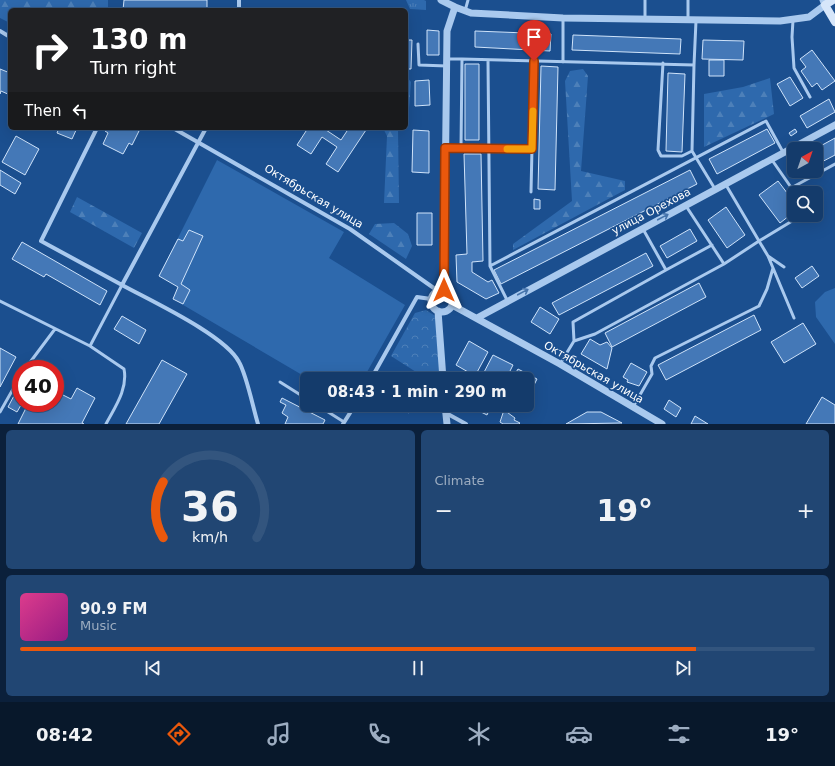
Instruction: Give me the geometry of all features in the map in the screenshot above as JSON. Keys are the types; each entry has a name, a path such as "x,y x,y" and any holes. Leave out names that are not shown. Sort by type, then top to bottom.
{"main road":[{"path":"832,0 824,3 835,22"}],"street":[{"path":"441,0 455,8 472,13 563,18 688,20 793,20 809,17 824,3"},
{"path":"441,291 447,31 455,8"},
{"name":"улица Орехова","path":"477,318 507,300 835,124"},
{"path":"96,130 41,241 213,336 232,353 240,363 258,424"},
{"name":"Октябрьская улица","path":"177,130 350,229 441,291"},
{"path":"122,285 205,130"},
{"path":"441,291 451,296 452,305 445,312 438,312 432,307 431,300 434,294 441,291"},
{"path":"374,372 417,297 431,300"},
{"name":"Октябрьская улица","path":"452,305 560,364 662,424"},
{"path":"438,312 442,372"},
{"path":"344,423 351,412"},
{"path":"446,413 447,424"},
{"path":"446,413 466,424"}],"lane":[{"path":"465,11 468,0"},
{"path":"645,0 645,19"},
{"path":"688,0 688,20"},
{"path":"563,18 563,62"},
{"path":"696,20 692,151 715,189"},
{"path":"793,20 792,37 794,68 810,97"},
{"path":"418,44 419,65 462,59 488,61 663,63 694,65"},
{"path":"461,148 462,59"},
{"path":"488,61 490,266 507,300"},
{"path":"531,192 534,61"},
{"path":"663,63 658,150 661,156 682,156 692,151"},
{"path":"490,266 766,121 783,152"},
{"path":"445,148 532,149"},
{"path":"771,159 790,186"},
{"path":"795,186 835,164"},
{"path":"725,183 768,256 794,318"},
{"path":"685,205 724,264"},
{"path":"574,341 595,334 724,264 790,222"},
{"path":"642,228 666,270"},
{"path":"560,364 574,341 573,322 712,245"},
{"path":"768,256 784,267"},
{"path":"633,407 652,374 650,366 655,358 759,306 767,290 773,268"},
{"path":"90,346 122,285"},
{"path":"0,301 90,346 124,368 126,378 122,391 106,424"},
{"path":"32,360 55,328"},
{"path":"280,382 300,395"},
{"path":"0,412 12,391"},
{"path":"328,412 344,423"}],"green space":[{"path":"0,0 108,0 108,8 8,8 8,22 0,18"},
{"path":"406,0 426,1 426,10 410,9"},
{"path":"583,69 588,76 581,171 625,181 625,190 513,250 513,244 572,201 565,81 570,71"},
{"path":"408,78 411,82 408,121"},
{"path":"770,78 774,114 704,147 704,94 743,87"},
{"path":"384,130 398,130 399,203 384,203 387,136"},
{"path":"217,160 344,232 329,258 405,305 367,372 300,372 300,374 173,299 178,287 159,276"},
{"path":"77,197 142,233 134,248 70,212"},
{"path":"394,223 408,234 412,246 406,259 369,234 375,224"},
{"path":"835,288 835,344 816,317 815,302 825,292"},
{"path":"426,310 437,317 441,372 416,372 391,356 415,313"}],"building":[{"path":"124,0 207,0 207,8 123,8"},
{"path":"427,30 439,31 439,55 427,55"},
{"path":"475,31 551,34 550,51 475,47"},
{"path":"573,35 681,39 680,54 572,50"},
{"path":"408,40 412,40 411,69 408,69"},
{"path":"703,40 744,41 743,60 702,59"},
{"path":"812,50 835,81 822,90 817,83 812,87 801,71 806,67 800,59"},
{"path":"709,60 724,60 724,76 709,76"},
{"path":"465,64 479,64 479,140 465,140"},
{"path":"541,66 558,67 555,190 538,189"},
{"path":"0,69 8,72 8,94 1,91 0,94"},
{"path":"668,73 685,74 682,152 666,151"},
{"path":"790,77 803,98 790,106 777,84"},
{"path":"429,80 430,105 415,106 415,81"},
{"path":"829,99 835,112 807,128 800,116"},
{"path":"767,129 775,143 717,174 709,159"},
{"path":"795,129 797,132 791,136 789,133"},
{"path":"58,130 76,130 72,139 57,133"},
{"path":"307,130 326,130 341,140 348,130 366,130 338,172 326,164 337,147 322,137 311,154 297,145"},
{"path":"413,130 429,131 429,173 412,172"},
{"path":"105,131 139,131 132,145 129,143 123,154 103,144 108,133"},
{"path":"16,136 39,149 25,175 2,162"},
{"path":"835,138 835,155 823,161 823,145"},
{"path":"464,154 481,154 483,261 472,262 472,272 488,282 492,280 499,293 486,299 457,282 456,255 467,254"},
{"path":"0,170 21,183 15,194 0,185"},
{"path":"690,170 697,184 501,284 494,270"},
{"path":"778,181 787,193 787,218 780,223 759,195"},
{"path":"534,199 540,200 540,209 534,209"},
{"path":"726,207 745,235 727,248 708,220"},
{"path":"417,213 432,213 432,245 417,245"},
{"path":"690,229 697,241 667,258 660,246"},
{"path":"189,230 203,236 181,284 190,290 183,304 173,299 178,287 159,276 178,239 183,241"},
{"path":"22,242 107,291 100,305 46,274 44,277 12,259"},
{"path":"646,253 653,266 559,315 552,303"},
{"path":"812,266 819,276 802,288 795,278"},
{"path":"699,283 706,297 612,347 605,333"},
{"path":"540,307 559,319 550,334 531,322"},
{"path":"754,315 761,330 666,380 658,365"},
{"path":"122,316 146,330 139,344 114,329"},
{"path":"803,323 816,344 784,363 771,342"},
{"path":"590,339 600,345 607,342 612,348 607,369 581,354"},
{"path":"469,341 488,352 477,372 468,372 456,365"},
{"path":"0,348 16,357 14,360 12,360 12,364 0,387"},
{"path":"493,355 513,365 510,372 484,372"},
{"path":"162,360 187,374 159,424 126,424"},
{"path":"631,363 647,372 639,386 627,382 628,380 623,377"},
{"path":"518,369 524,372 516,372"},
{"path":"534,377 537,379 534,385"},
{"path":"77,388 95,398 82,423 84,424 18,424 24,412 64,412 64,396 71,399"},
{"path":"822,397 835,405 835,424 806,424"},
{"path":"282,398 300,407 300,412 309,412 325,420 323,424 285,424 288,417 282,413 286,405 280,402"},
{"path":"12,399 12,409 8,407"},
{"path":"669,400 681,408 676,417 664,409"},
{"path":"481,412 488,412 487,415"},
{"path":"503,412 507,412 515,418 514,420 520,423 503,424 500,422"},
{"path":"587,412 601,412 622,423 566,424"},
{"path":"695,416 708,424 691,424"}],"slow traffic":[{"path":"507,149 532,149 533,111"}],"route":[{"path":"444,290 445,148 532,149 534,61"}]}
